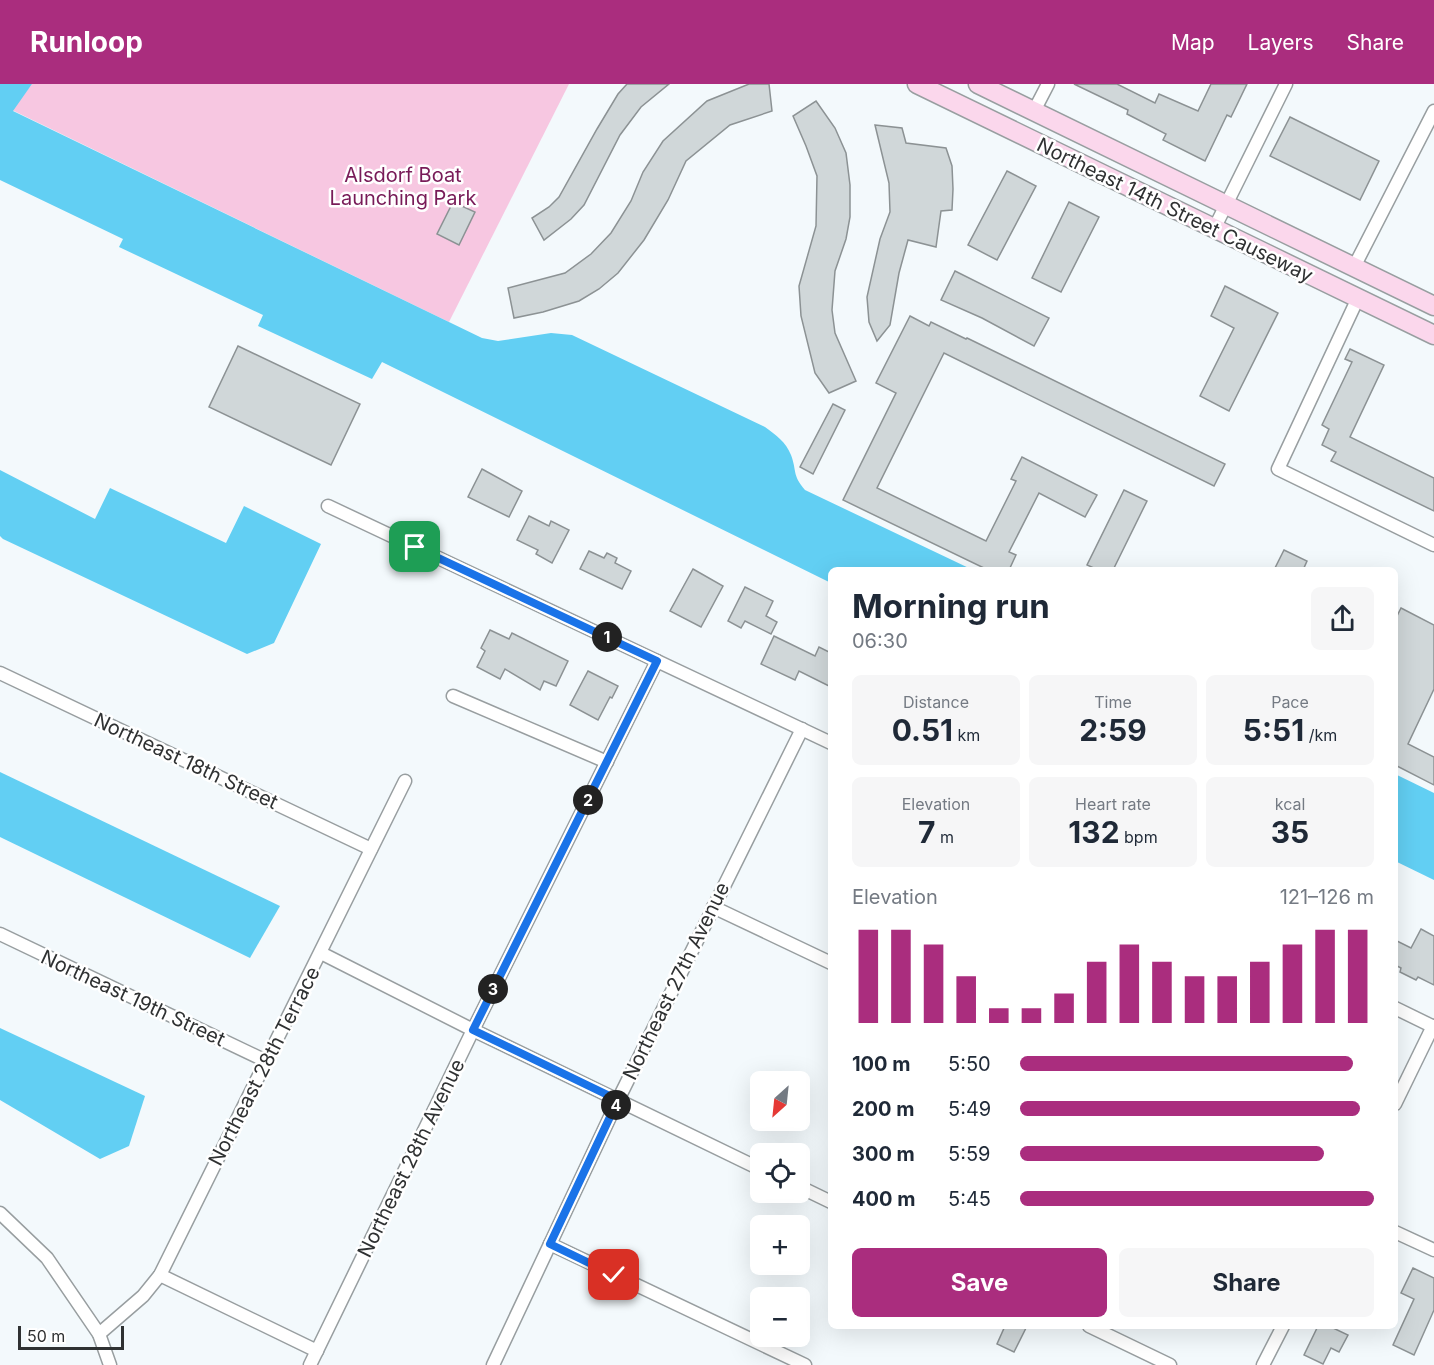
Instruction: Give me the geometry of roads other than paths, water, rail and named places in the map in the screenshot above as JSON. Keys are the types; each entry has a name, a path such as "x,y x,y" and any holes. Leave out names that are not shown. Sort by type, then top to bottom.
{"main road":[{"name":"Northeast 14th Street Causeway","path":"917,84 1434,335"},
{"name":"Northeast 14th Street Causeway","path":"978,84 1434,306"},
{"path":"1034,111 1034,119 1039,131 1051,149"},
{"path":"1358,298 1367,292 1377,291 1416,297"}],"street":[{"path":"1034,111 1048,84"},
{"path":"1214,229 1287,84"},
{"path":"1354,267 1434,111"},
{"path":"1358,298 1278,469 1434,545"},
{"path":"328,506 828,742"},
{"name":"Northeast 28th Avenue","path":"310,1365 473,1030 657,661"},
{"name":"Northeast 18th Street","path":"0,673 371,849"},
{"path":"453,696 607,762"},
{"name":"Northeast 27th Avenue","path":"493,1365 618,1100 802,729"},
{"name":"Northeast 28th Terrace","path":"99,1334 143,1296 160,1275 405,781"},
{"path":"713,907 828,962"},
{"name":"Northeast 19th Street","path":"0,934 266,1061"},
{"path":"321,953 473,1030 750,1164"},
{"path":"1398,1009 1434,1027 1398,1098"},
{"path":"810,1192 828,1201"},
{"path":"0,1213 47,1258 99,1334 110,1365"},
{"path":"1398,1233 1434,1250"},
{"path":"550,1244 805,1365"},
{"path":"160,1275 317,1351"},
{"path":"1095,1329 1170,1365"},
{"path":"1263,1365 1281,1329"}],"water":[{"path":"0,84 32,84 13,111 482,338 498,341 551,333 572,335 765,427 786,446 791,455 796,477 805,490 967,567 828,567 828,582 382,362 372,379 258,326 263,315 119,247 123,239 0,180"},
{"path":"0,470 95,519 110,488 226,543 244,506 321,544 274,643 247,654 3,539 0,536"},
{"path":"0,772 280,906 250,958 0,837"},
{"path":"1398,775 1434,793 1434,880 1398,862"},
{"path":"0,1028 145,1096 129,1146 100,1159 0,1100"}],"park label":[{"name":"Alsdorf Boat Launching Park","path":"403,186"}]}
